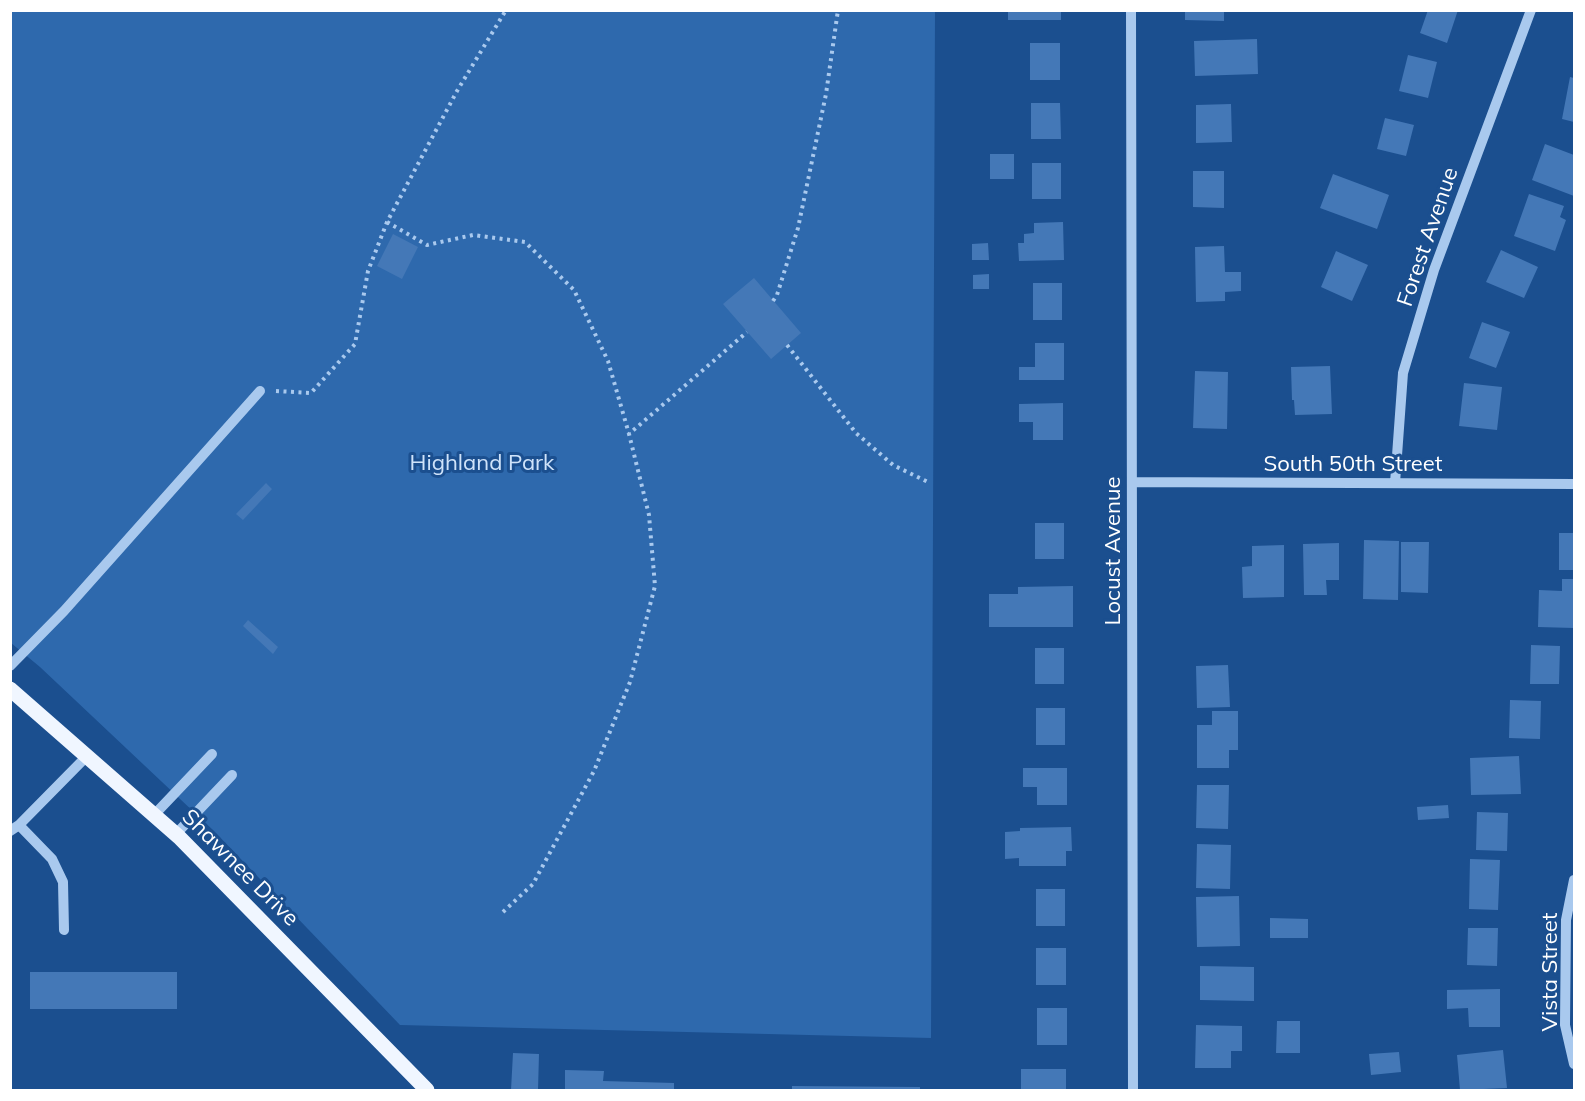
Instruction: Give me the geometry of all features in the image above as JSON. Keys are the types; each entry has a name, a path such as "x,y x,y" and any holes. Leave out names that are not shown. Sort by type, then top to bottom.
{"main road":[{"name":"Shawnee Drive","path":"10,689 176,834 425,1090"}],"street":[{"name":"Locust Avenue","path":"1131,10 1133,1090"},
{"name":"Forest Avenue","path":"1395,483 1403,373 1434,270 1531,10"},
{"path":"10,666 64,611 260,391"},
{"name":"South 50th Street","path":"1132,482 1575,484"},
{"path":"154,815 212,754"},
{"path":"64,930 63,882 52,859 15,828 87,756"},
{"path":"176,834 232,775"},
{"name":"Vista Street","path":"1575,880 1566,920 1565,1025 1575,1064"}],"path":[{"path":"260,391 311,393 355,344 368,271 387,222 457,91 506,10"},
{"path":"773,301 777,295 798,228 826,94 838,10"},
{"path":"387,222 427,245 473,234 525,242 574,290 608,361 649,515 655,586 630,682 594,771 533,884 504,912"},
{"path":"629,434 747,332"},
{"path":"787,345 856,433 893,465 930,483"}],"green space":[{"name":"Highland Park","path":"10,11 935,11 931,1038 400,1025 214,831 40,667 11,643"}],"building":[{"path":"1008,10 1061,10 1061,20 1008,20"},
{"path":"1185,10 1224,10 1224,21 1185,20"},
{"path":"1428,10 1458,10 1447,43 1420,33"},
{"path":"1257,39 1258,74 1195,76 1194,41"},
{"path":"1030,43 1060,43 1060,80 1030,80"},
{"path":"1408,55 1437,62 1428,98 1399,91"},
{"path":"1570,77 1574,78 1574,122 1562,119"},
{"path":"1031,103 1060,103 1061,139 1031,139"},
{"path":"1231,104 1232,142 1196,143 1196,105"},
{"path":"1385,118 1414,125 1406,156 1377,149"},
{"path":"1545,144 1574,155 1574,196 1532,180"},
{"path":"990,154 1014,154 1014,179 990,179"},
{"path":"1032,163 1061,163 1061,199 1032,199"},
{"path":"1193,171 1224,171 1224,208 1193,207"},
{"path":"1333,174 1389,195 1377,229 1320,208"},
{"path":"1529,194 1564,206 1560,217 1566,220 1555,251 1514,236"},
{"path":"1063,222 1064,260 1019,261 1018,243 1024,243 1024,234 1034,233 1034,223"},
{"path":"393,234 418,247 402,279 377,266"},
{"path":"988,243 989,260 972,260 972,244"},
{"path":"1224,246 1225,272 1241,272 1241,291 1225,292 1225,301 1196,302 1195,247"},
{"path":"1501,250 1538,267 1524,298 1486,282"},
{"path":"1336,251 1368,265 1352,301 1321,287"},
{"path":"989,274 989,289 973,289 973,275"},
{"path":"754,278 801,333 771,359 723,304"},
{"path":"1033,283 1062,283 1062,320 1033,320"},
{"path":"1482,322 1510,332 1496,368 1469,358"},
{"path":"1035,343 1064,343 1064,380 1019,380 1019,367 1035,367"},
{"path":"1330,366 1332,414 1295,415 1291,367"},
{"path":"1195,371 1228,372 1227,429 1193,428"},
{"path":"1464,383 1502,387 1497,430 1459,426"},
{"path":"1063,403 1063,440 1033,440 1033,422 1019,422 1019,404"},
{"path":"266,483 272,489 243,520 236,514"},
{"path":"1035,523 1064,523 1064,559 1035,559"},
{"path":"1559,533 1574,533 1574,570 1559,570"},
{"path":"1364,540 1399,541 1398,600 1363,599"},
{"path":"1401,542 1429,542 1428,593 1401,592"},
{"path":"1339,543 1339,580 1326,580 1327,595 1304,595 1303,544"},
{"path":"1284,545 1284,597 1243,598 1242,567 1252,566 1252,546"},
{"path":"1562,579 1574,579 1574,628 1538,627 1539,590 1562,591"},
{"path":"1073,586 1073,627 989,627 989,594 1018,594 1018,587"},
{"path":"248,620 278,647 273,654 243,626"},
{"path":"1531,645 1560,646 1559,684 1530,684"},
{"path":"1035,648 1064,648 1064,684 1035,684"},
{"path":"1228,665 1230,707 1197,708 1196,666"},
{"path":"1510,700 1541,701 1540,739 1509,738"},
{"path":"1036,708 1065,708 1065,745 1036,745"},
{"path":"1212,711 1238,711 1238,750 1229,750 1229,768 1197,768 1197,725 1212,725"},
{"path":"1519,756 1521,794 1471,795 1470,758"},
{"path":"1023,768 1067,768 1067,805 1037,805 1037,787 1023,787"},
{"path":"1197,785 1229,785 1228,829 1196,828"},
{"path":"1448,805 1449,818 1418,820 1417,807"},
{"path":"1477,812 1508,813 1507,851 1476,850"},
{"path":"1071,827 1072,851 1066,851 1066,866 1019,866 1019,858 1005,859 1005,832 1020,831 1020,828"},
{"path":"1197,844 1231,845 1230,889 1196,888"},
{"path":"1470,859 1500,860 1498,910 1469,909"},
{"path":"1036,889 1065,889 1065,926 1036,926"},
{"path":"1239,896 1240,946 1197,947 1196,897"},
{"path":"1270,918 1308,919 1308,938 1270,938"},
{"path":"1468,928 1498,928 1497,966 1467,965"},
{"path":"1036,948 1066,948 1066,985 1036,985"},
{"path":"1200,966 1254,967 1254,1001 1200,1000"},
{"path":"30,972 177,972 177,1009 30,1009"},
{"path":"1500,989 1500,1027 1469,1027 1468,1008 1447,1009 1447,990"},
{"path":"1037,1008 1067,1008 1067,1045 1037,1045"},
{"path":"1277,1021 1300,1021 1300,1053 1276,1053"},
{"path":"1196,1025 1242,1026 1242,1051 1231,1051 1231,1068 1195,1068"},
{"path":"1503,1050 1507,1088 1460,1090 1457,1055"},
{"path":"1399,1052 1401,1072 1371,1075 1369,1054"},
{"path":"513,1053 539,1054 538,1090 511,1090"},
{"path":"1021,1069 1066,1069 1066,1090 1021,1090"},
{"path":"565,1070 604,1071 603,1081 674,1083 674,1090 565,1090"},
{"path":"792,1086 920,1087 920,1090 792,1090"}]}
